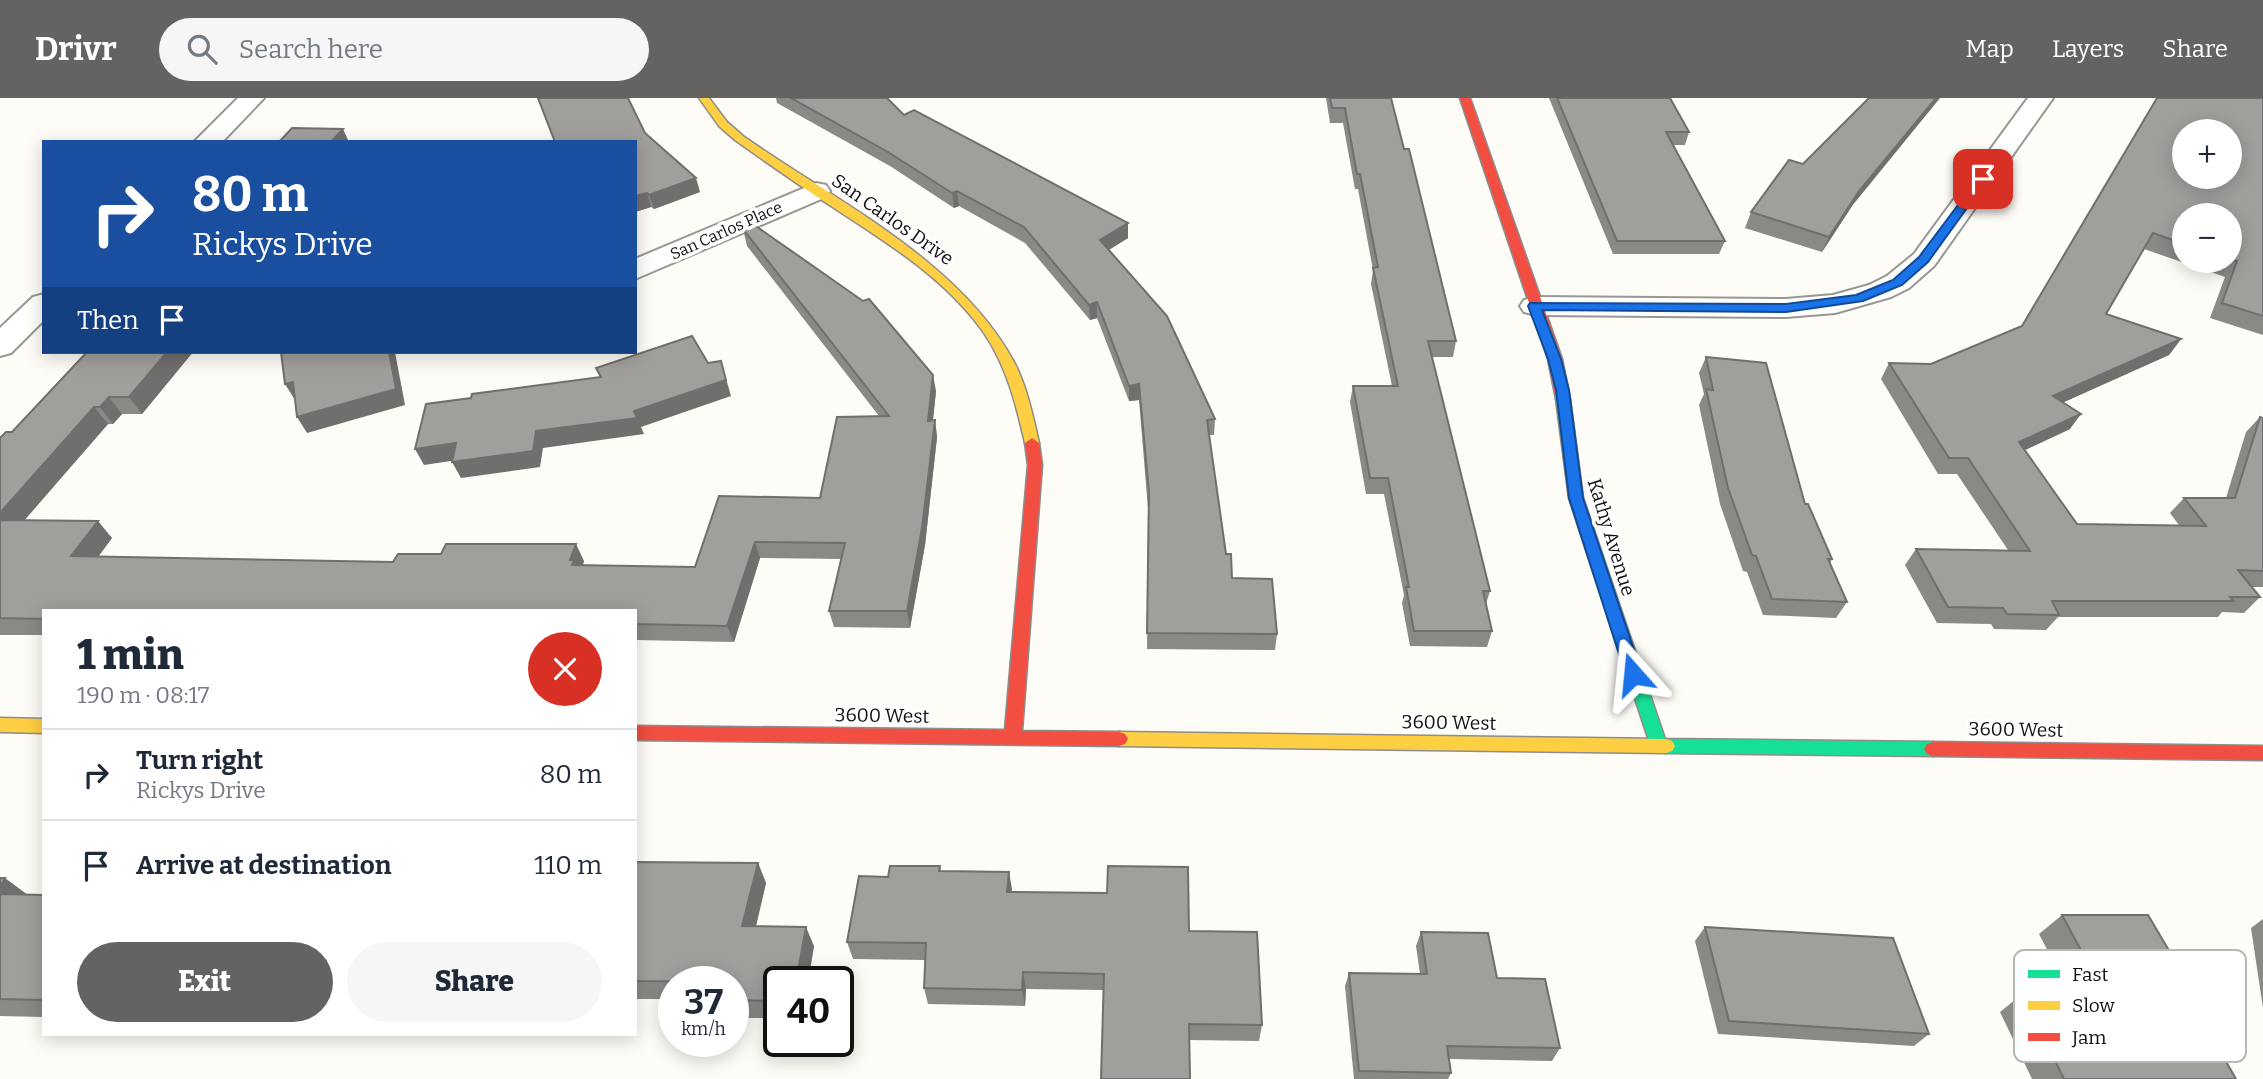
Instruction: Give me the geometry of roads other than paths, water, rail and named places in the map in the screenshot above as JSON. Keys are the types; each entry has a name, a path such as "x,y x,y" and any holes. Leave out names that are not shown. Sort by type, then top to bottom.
{"street":[{"path":"209,140 252,98"},
{"name":"San Carlos Drive","path":"704,98 723,124 738,138 929,265 952,287 993,335 1022,396 1031,430 1035,464 1035,493 1013,738"},
{"name":"Kathy Avenue","path":"1465,98 1555,359 1562,390 1576,498 1658,745"},
{"path":"1535,306 1786,308 1835,304 1880,291 1898,282 1924,260 2041,98"},
{"name":"San Carlos Place","path":"637,269 816,191"},
{"path":"0,346 42,305"},
{"path":"0,725 42,726"},
{"name":"3600 West","path":"637,733 2263,752"}]}
